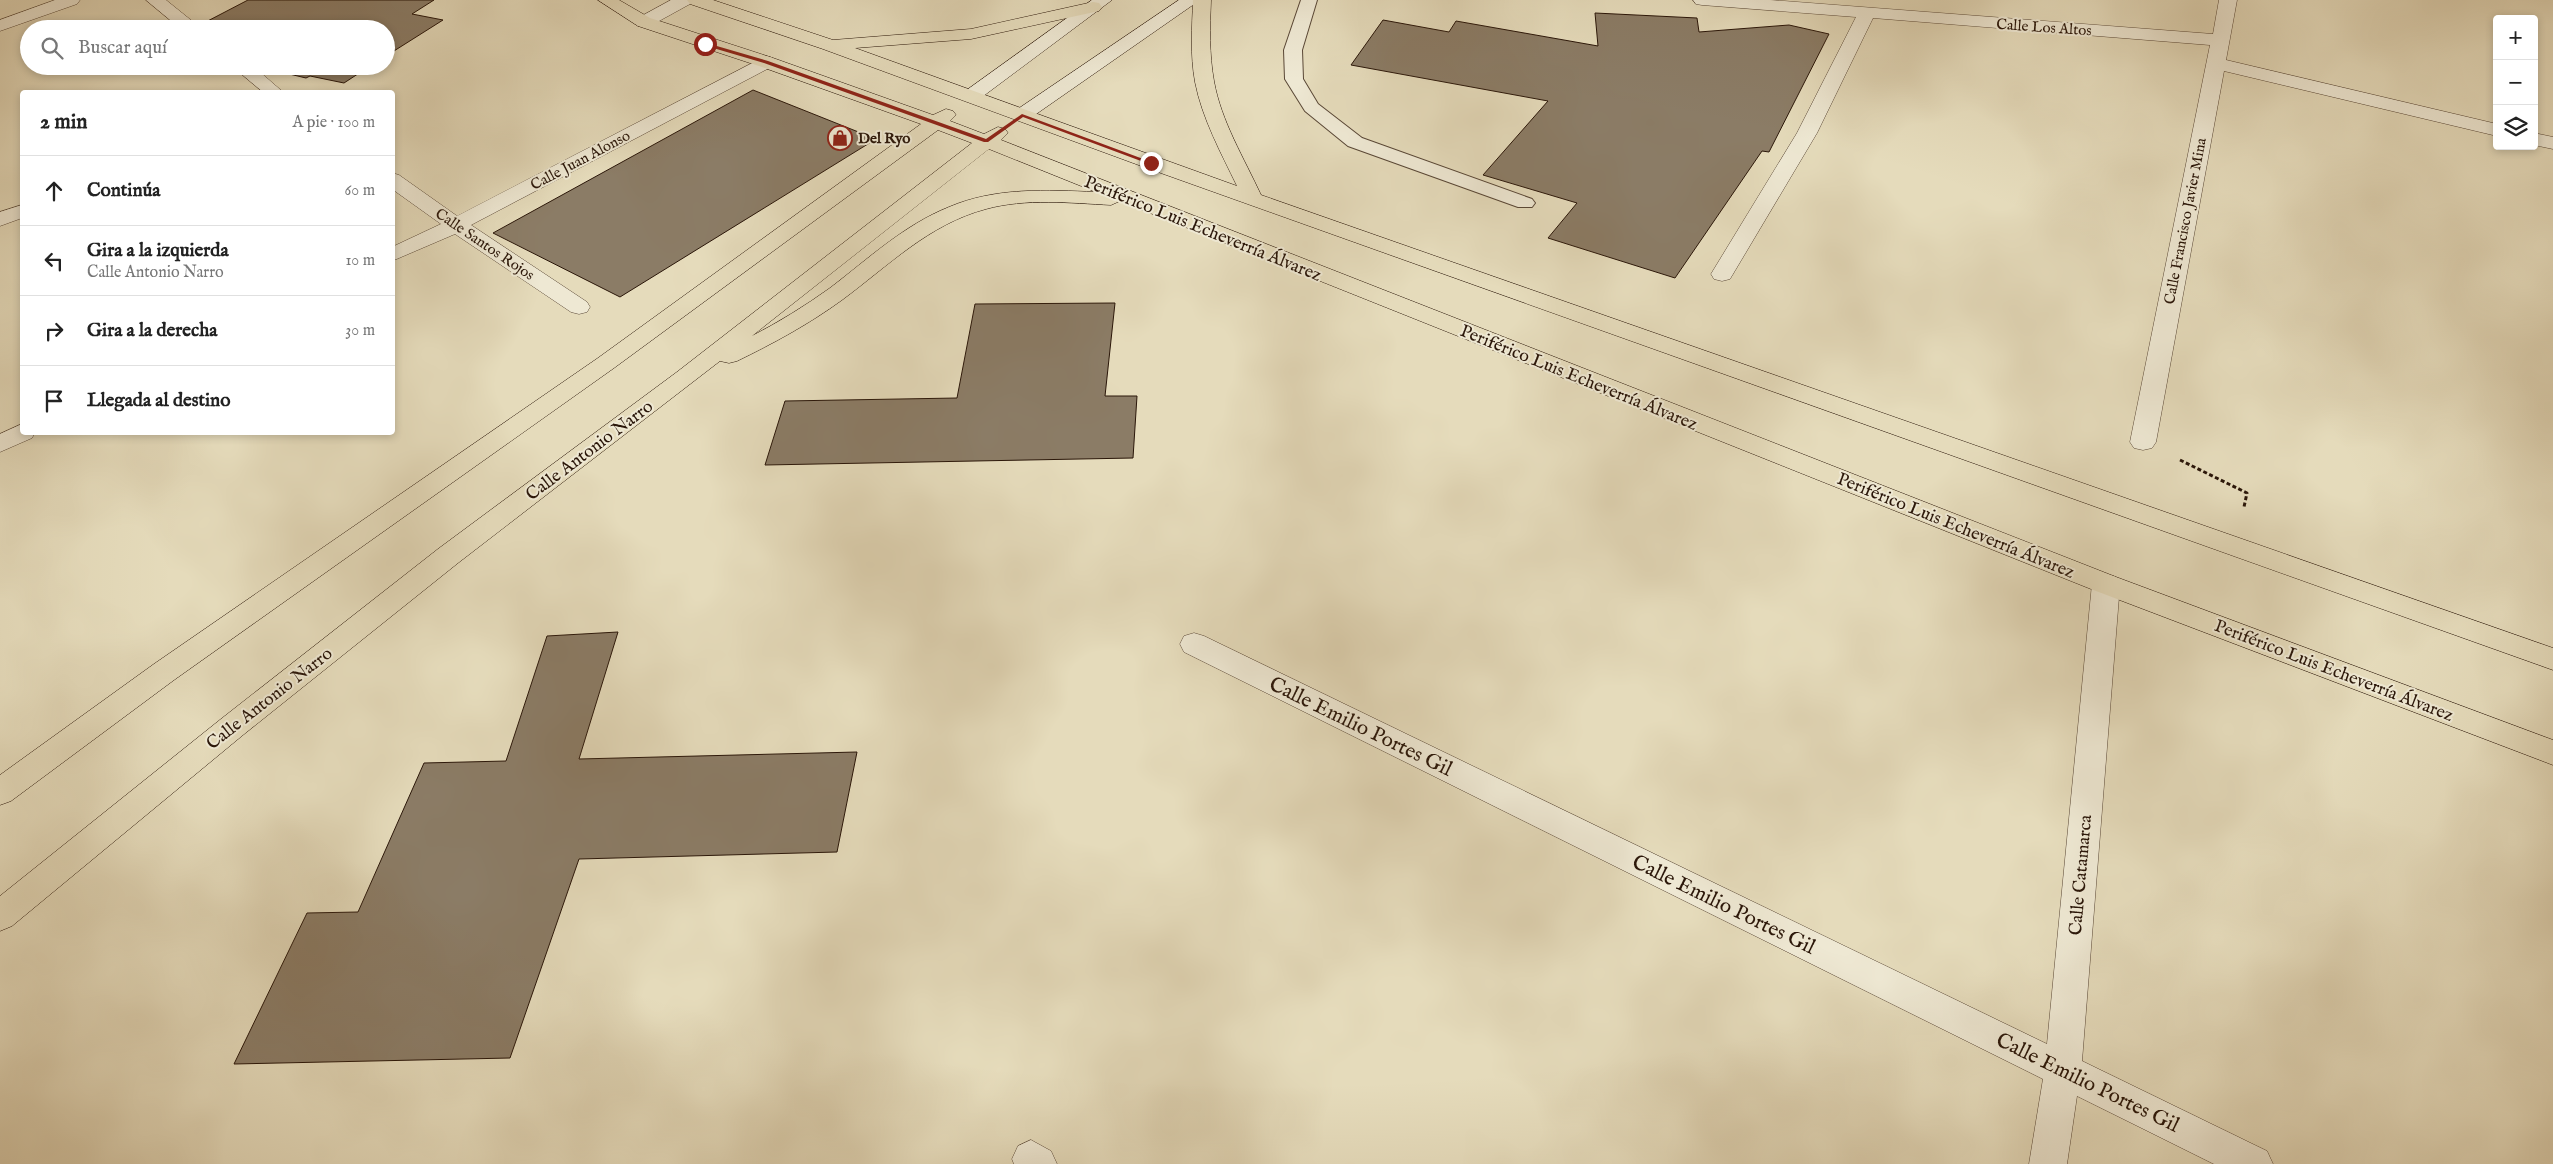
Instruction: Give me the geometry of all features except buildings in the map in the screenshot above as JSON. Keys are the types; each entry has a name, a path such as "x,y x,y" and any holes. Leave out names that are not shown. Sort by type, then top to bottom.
{"main road":[{"name":"Periférico Luis Echeverría Álvarez","path":"607,0 644,22 766,62 934,124 986,141 2106,584 2553,753"},
{"path":"696,0 829,45 1253,199 2553,659"},
{"path":"1202,0 1201,36 1206,91 1215,117 1253,199"},
{"path":"829,45 971,34 1098,3"},
{"path":"0,792 164,672 606,363 972,96"},
{"name":"Calle Antonio Narro","path":"0,916 224,733 356,629 685,377 986,141 1022,115"},
{"path":"685,377 763,340 816,309 914,233 950,214 981,204 1019,196 1132,200"}],"street":[{"path":"0,26 71,0"},
{"path":"155,0 181,20"},
{"path":"644,22 684,0"},
{"name":"Calle Antonio Narro","path":"1022,115 1191,0"},
{"name":"Calle Los Altos","path":"1702,0 2221,40"},
{"name":"Calle Francisco Javier Mina","path":"2143,442 2228,0"},
{"path":"972,96 1098,3"},
{"path":"1722,274 1807,133 1867,13"},
{"name":"Calle Juan Alonso","path":"395,254 456,225 766,62"},
{"path":"2215,63 2493,129"},
{"path":"252,75 271,90"},
{"path":"2538,140 2553,144"},
{"name":"Calle Santos Rojos","path":"395,181 456,225 578,307"},
{"path":"0,220 20,211"},
{"path":"0,444 20,434"},
{"name":"Calle Catamarca","path":"2048,1164 2063,1070 2106,584"},
{"name":"Calle Emilio Portes Gil","path":"1194,644 2254,1164"}],"lane":[{"path":"1309,0 1293,50 1294,79 1311,107 1355,142 1525,203"}],"path":[{"path":"2143,442 2247,493 2236,547"}],"place":[{"name":"Del Ryo","path":"840,138"}],"route":[{"path":"705,44 766,62 934,124 986,141 1022,115 1151,163"}]}
